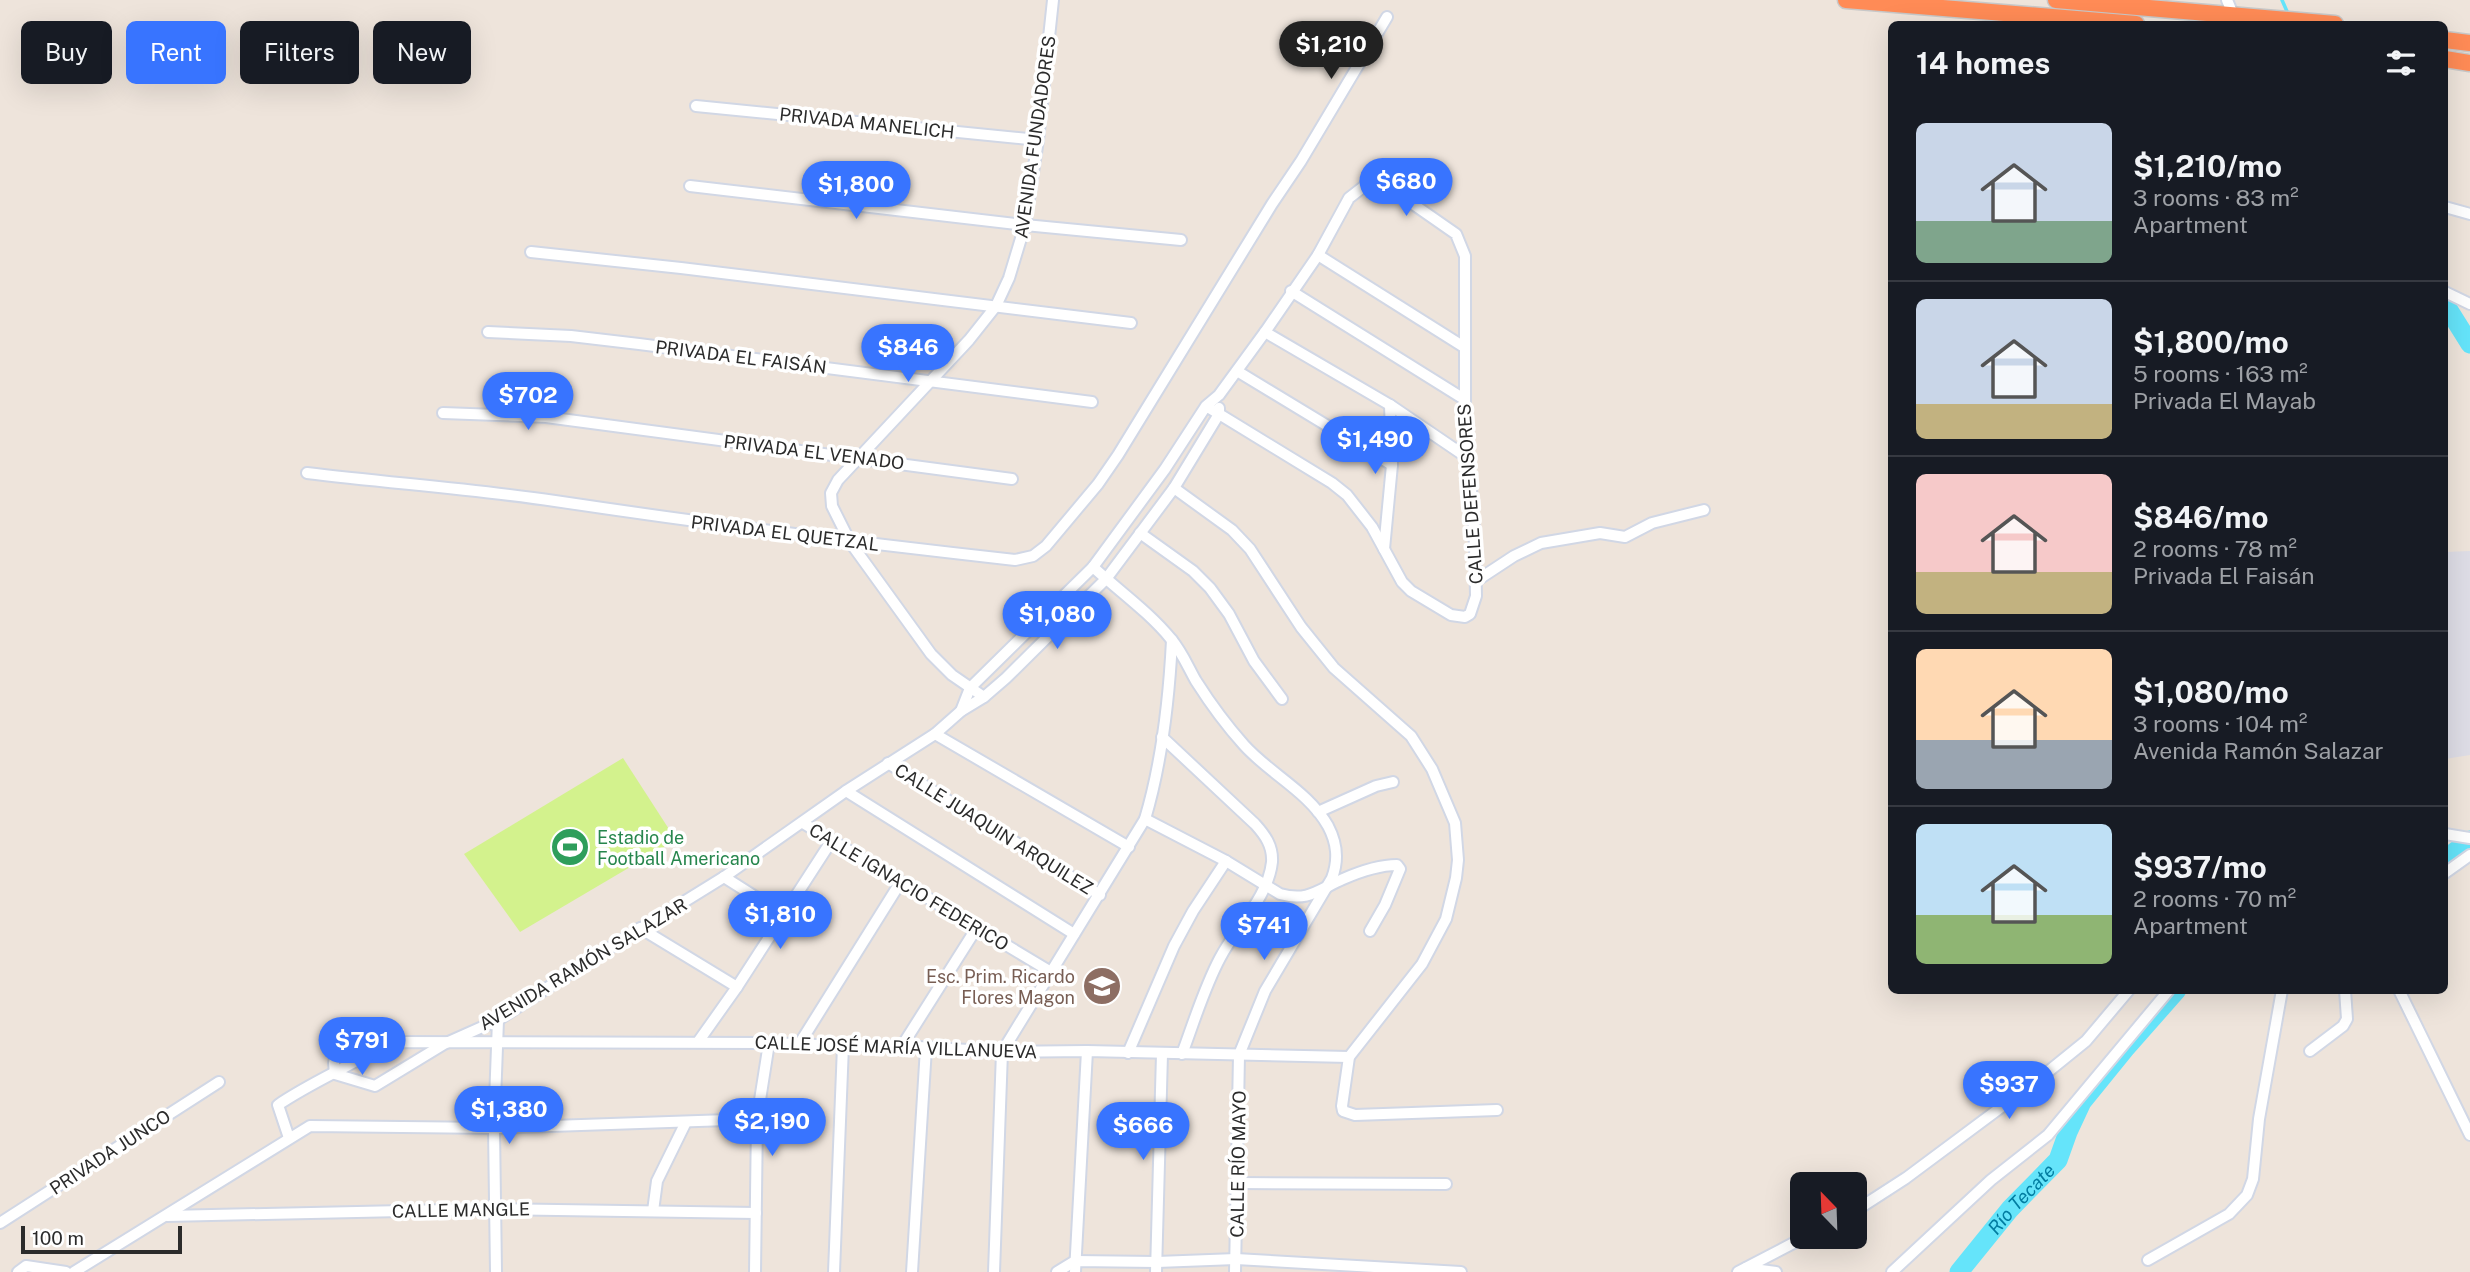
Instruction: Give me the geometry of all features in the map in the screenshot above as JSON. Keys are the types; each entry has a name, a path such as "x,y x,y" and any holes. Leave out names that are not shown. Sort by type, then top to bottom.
{"highway":[{"path":"1846,0 2009,19 2060,21"},
{"path":"2056,0 2303,21"},
{"path":"2448,40 2470,43"},
{"path":"2448,59 2470,62"}],"street":[{"name":"AVENIDA FUNDADORES","path":"984,697 952,675 931,654 850,542 834,514 831,493 838,480 932,381 996,306 1009,278 1026,225 1053,0"},
{"name":"PRIVADA EL QUETZAL","path":"307,473 555,501 601,510 1015,561 1033,556 1055,538 1118,454 1266,213 1301,161 1387,17"},
{"name":"PRIVADA MANELICH","path":"696,106 1038,140"},
{"name":"AVENIDA RAMÓN SALAZAR","path":"961,712 970,688 1093,567 1165,469 1206,406 1219,395 1265,332 1318,255 1349,198 1367,184 1380,184 1451,229 1462,247"},
{"path":"690,186 1181,240"},
{"path":"2448,208 2470,214"},
{"name":"CALLE DEFENSORES","path":"1384,549 1402,582 1411,591 1451,615 1465,617 1470,614 1475,602 1476,581 1474,520 1465,456 1466,266 1462,247"},
{"path":"531,252 1132,323"},
{"path":"1318,255 1464,346"},
{"path":"1291,291 1464,399"},
{"path":"2448,293 2470,304"},
{"name":"PRIVADA EL FAISÁN","path":"488,332 571,336 1092,402"},
{"path":"1265,332 1390,405 1465,456"},
{"path":"1237,371 1392,465"},
{"path":"1219,395 1219,414"},
{"path":"1384,549 1392,465 1390,405"},
{"path":"1206,406 1332,483 1347,495 1372,527 1384,549"},
{"name":"PRIVADA EL VENADO","path":"443,413 546,417 1012,479"},
{"name":"AVENIDA RAMÓN SALAZAR","path":"444,1044 388,1042 337,1047 335,1074 375,1086 444,1044 498,1020 724,877 846,791 935,734 984,697 1106,579 1174,488 1219,414"},
{"path":"1174,488 1232,530 1250,549 1301,627 1334,668 1411,736 1432,769 1455,823 1458,860 1446,919 1422,964 1349,1057 1343,1111 1348,1114 1497,1110"},
{"path":"1476,581 1514,556 1541,543 1590,534 1625,537 1652,523 1704,510"},
{"path":"1140,533 1193,571 1210,587 1229,614 1254,661 1282,699"},
{"path":"1093,567 1144,611 1172,640 1212,706 1245,746 1262,764 1318,811 1327,825 1336,850 1335,870 1327,887 1265,991 1239,1055"},
{"path":"994,1272 1002,1052 1145,819 1153,793 1167,710 1172,640"},
{"path":"935,734 1129,847"},
{"path":"1162,737 1265,837 1270,846 1272,861 1266,885 1221,957 1182,1054"},
{"name":"CALLE JUAQUIN ARQUILEZ","path":"888,763 1100,895"},
{"path":"1318,811 1376,786 1392,782"},
{"path":"846,791 1074,934"},
{"path":"1145,819 1226,861 1280,894 1299,898 1310,896 1356,874 1397,865 1400,869 1385,905 1370,931"},
{"name":"CALLE IGNACIO FEDERICO","path":"803,823 1051,972"},
{"path":"2448,834 2470,838"},
{"path":"698,1042 832,840"},
{"path":"2448,871 2470,855"},
{"path":"1128,1054 1174,946 1226,861"},
{"path":"724,877 784,915"},
{"path":"800,1043 900,883"},
{"path":"640,928 737,987"},
{"path":"902,1046 976,929"},
{"path":"1867,1204 1906,1178 2087,1041 2126,994"},
{"path":"1892,1272 1991,1180 2048,1135 2166,994"},
{"path":"2148,1260 2229,1214 2247,1195 2253,1179 2259,1119 2281,994"},
{"path":"2310,1051 2343,1026 2347,1019 2345,994"},
{"path":"2401,994 2470,1135"},
{"path":"496,1272 494,1128 498,1020"},
{"path":"289,1138 278,1105 388,1042"},
{"path":"755,1272 757,1119 769,1042"},
{"name":"CALLE JOSÉ MARÍA VILLANUEVA","path":"444,1044 769,1042 1002,1052 1087,1051 1349,1057"},
{"path":"834,1272 843,1046"},
{"path":"912,1272 926,1048"},
{"path":"1075,1267 1087,1051"},
{"path":"1156,1267 1162,1054"},
{"name":"CALLE RÍO MAYO","path":"1235,1272 1239,1055"},
{"name":"PRIVADA JUNCO","path":"0,1223 219,1082"},
{"path":"74,1272 310,1126 494,1128 757,1119"},
{"path":"653,1212 657,1181 686,1122"},
{"path":"1238,1182 1446,1184"},
{"name":"CALLE MANGLE","path":"167,1216 494,1209 755,1213"},
{"path":"1742,1270 1790,1245"},
{"path":"1058,1272 1075,1267 1156,1267 1236,1259 1461,1272"},
{"path":"22,1269 66,1272"},
{"path":"1742,1270 1776,1272"}],"shaded area":[{"path":"2470,551 2470,755 2448,759 2448,552"}],"green space":[{"name":"Estadio de Football Americano","path":"623,758 676,840 520,932 464,854"}],"waterway":[{"name":"Río Tecate","path":"2282,0 2289,16"},
{"name":"Río Tecate","path":"2448,309 2470,344"},
{"name":"Río Tecate","path":"2448,857 2470,840"},
{"name":"Río Tecate","path":"1959,1272 2010,1209 2058,1160 2082,1102 2173,994"}],"place":[{"name":"Estadio de Football Americano","path":"570,847"},
{"name":"Esc. Prim. Ricardo Flores Magon","path":"1102,986"}]}
